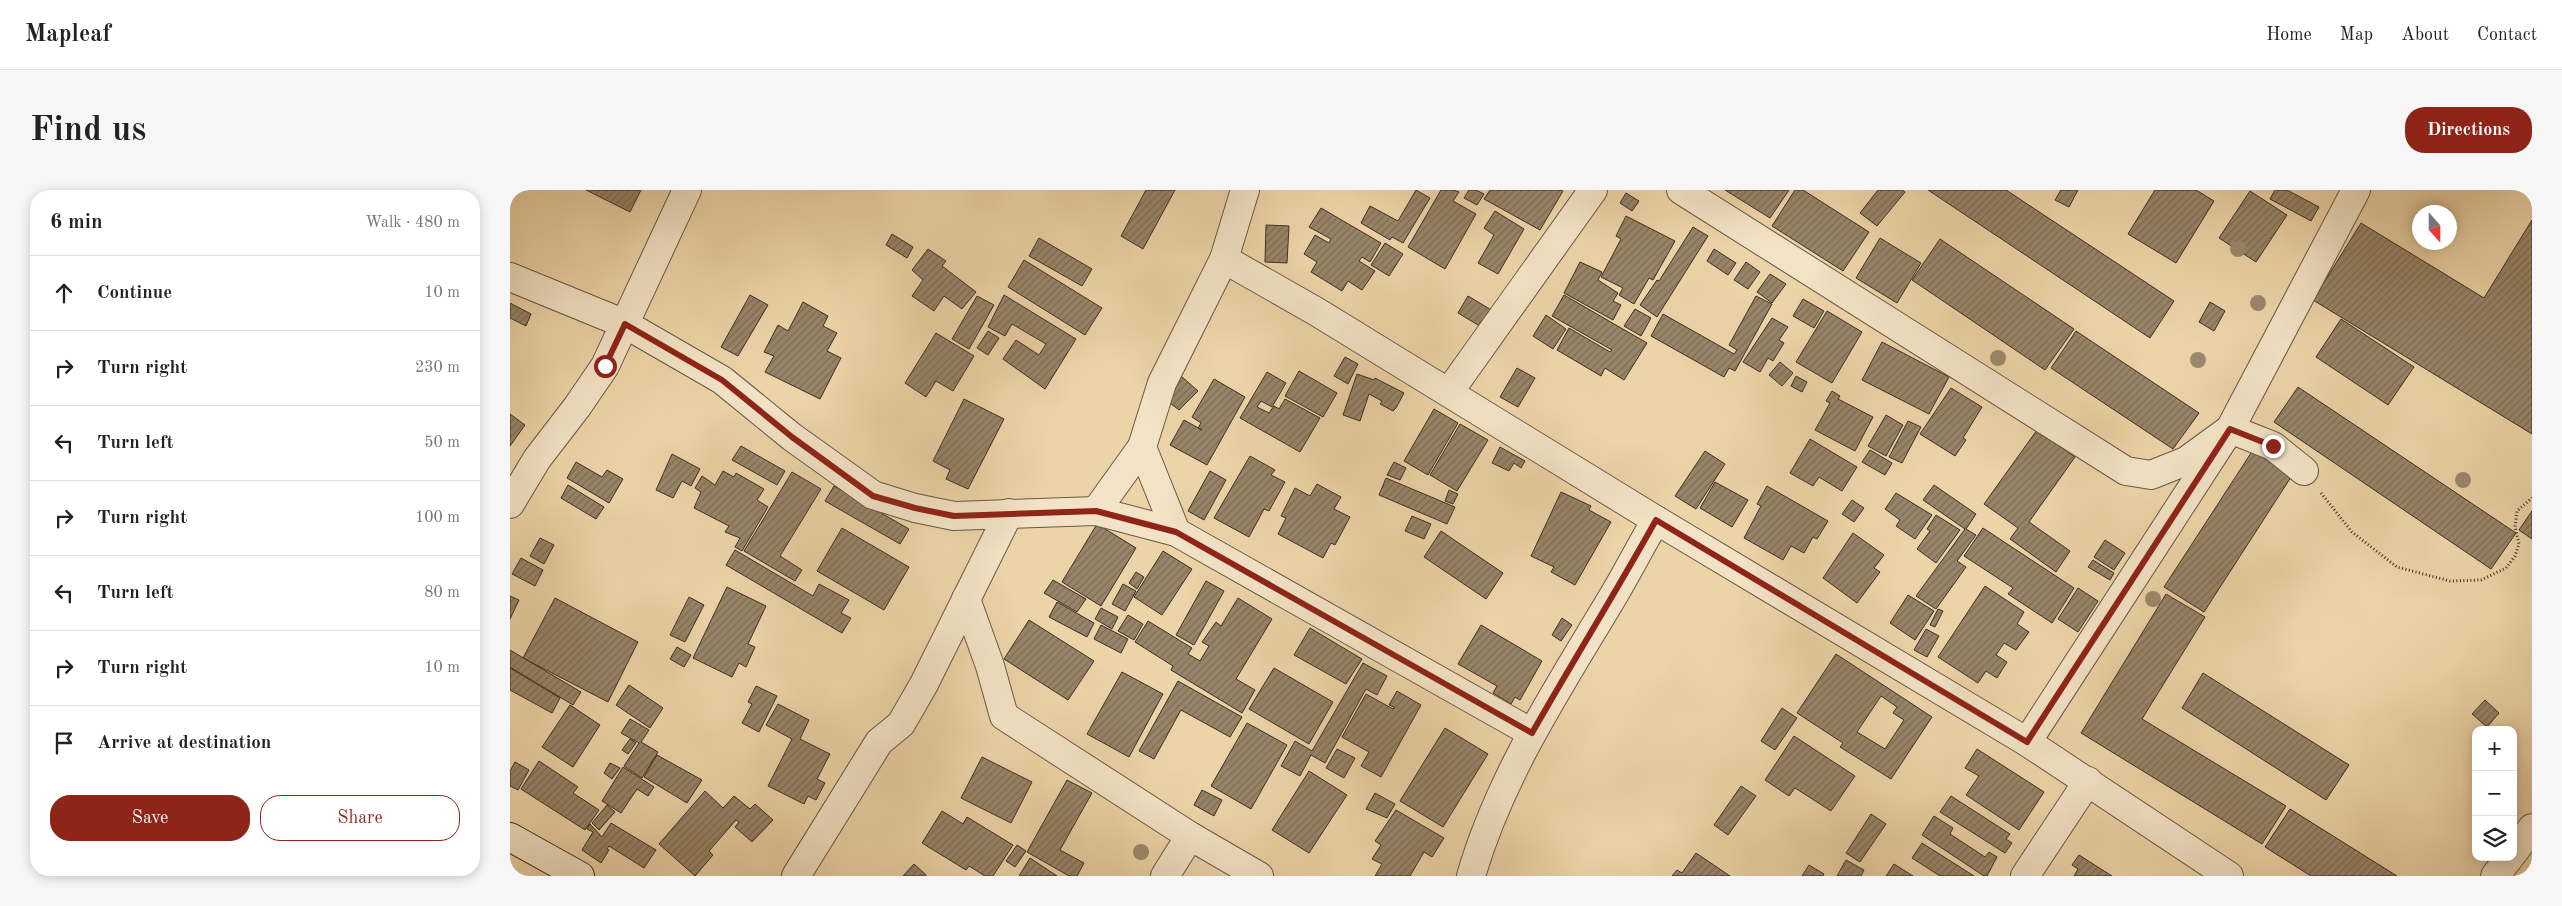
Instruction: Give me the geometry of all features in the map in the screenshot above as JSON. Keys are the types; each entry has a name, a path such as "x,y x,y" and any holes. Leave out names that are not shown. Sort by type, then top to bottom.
{"street":[{"path":"510,504 537,459 577,407 605,366 687,190"},
{"path":"1096,511 1142,447 1162,383 1224,259 1245,190"},
{"path":"1449,392 1593,190"},
{"path":"1681,190 2126,471 2151,475 2186,461 2230,429"},
{"path":"2027,742 2230,429 2356,190"},
{"path":"1224,259 1449,392 1656,520 2027,742 2229,876"},
{"path":"510,277 625,324 722,380 792,437 873,496 915,508 954,516 1096,511 1176,532 1532,733"},
{"path":"2230,429 2273,446 2304,471"},
{"path":"1142,447 1176,532"},
{"path":"796,876 879,742 901,724 924,684 1009,513"},
{"path":"1471,876 1482,838 1506,782 1580,649 1615,593 1656,520"},
{"path":"966,599 990,666 1004,716 1190,836 1259,876"},
{"path":"2025,876 2088,781"},
{"path":"2517,848 2532,828"},
{"path":"1165,876 1190,836"},
{"path":"510,837 580,876"},
{"path":"2495,876 2507,861"}],"path":[{"path":"2304,471 2352,532 2397,567 2450,581 2481,580 2506,568 2515,556 2519,544 2515,527 2517,511 2532,498"}],"building":[{"path":"586,190 641,190 630,212"},
{"path":"1146,190 1175,190 1143,249 1121,236"},
{"path":"1416,190 1430,198 1403,243 1392,237 1390,240 1361,223 1370,206 1398,221"},
{"path":"1441,190 1459,192 1453,201 1476,214 1445,269 1408,247"},
{"path":"1469,190 1476,190 1484,194 1477,205 1464,198"},
{"path":"1490,190 1563,191 1540,230 1484,199"},
{"path":"1725,190 1789,190 1770,218"},
{"path":"1795,190 1803,190 1869,232 1843,271 1772,226"},
{"path":"1878,190 1902,190 1905,192 1877,226 1860,213"},
{"path":"1928,190 2006,190 2174,301 2150,338"},
{"path":"2061,190 2078,190 2069,207 2055,200"},
{"path":"2155,190 2196,190 2214,201 2176,263 2128,234"},
{"path":"2275,190 2287,190 2319,207 2311,221 2270,199"},
{"path":"2250,191 2287,215 2256,262 2219,238"},
{"path":"1626,193 1639,201 1632,211 1620,203"},
{"path":"1321,208 1381,243 1370,262 1362,257 1359,261 1375,271 1362,290 1348,281 1342,291 1311,272 1317,262 1304,254 1315,235 1329,243 1331,239 1309,227"},
{"path":"1495,211 1524,229 1498,274 1478,263 1494,235 1484,228"},
{"path":"1626,216 1675,241 1653,280 1649,278 1634,304 1619,295 1623,288 1601,277 1621,239 1616,236"},
{"path":"2532,220 2532,434 2313,300 2361,223 2484,298"},
{"path":"1266,225 1289,226 1287,263 1265,262"},
{"path":"1693,227 1708,236 1657,317 1640,305 1657,280 1659,281"},
{"path":"892,234 913,247 907,258 886,245"},
{"path":"1039,238 1092,269 1082,286 1029,256"},
{"path":"1880,238 1921,263 1897,303 1856,278"},
{"path":"1940,239 2074,329 2045,370 1912,280"},
{"path":"1385,243 1403,254 1389,276 1371,265"},
{"path":"928,249 946,261 942,266 976,292 962,309 944,296 934,311 912,296 923,280 912,270"},
{"path":"1714,249 1736,263 1728,275 1707,261"},
{"path":"1024,260 1102,308 1085,335 1008,287"},
{"path":"1580,262 1602,272 1598,280 1618,293 1613,301 1621,305 1613,320 1564,293"},
{"path":"1746,262 1760,272 1748,289 1734,280"},
{"path":"1770,274 1786,284 1772,303 1757,292"},
{"path":"750,295 768,305 738,356 721,347"},
{"path":"1004,295 1076,339 1045,389 1003,359 1016,340 1039,355 1046,344 1012,324 1005,336 988,327"},
{"path":"1564,295 1647,343 1624,380 1605,368 1601,376 1557,350 1569,328 1610,352 1612,350 1552,316"},
{"path":"977,296 994,305 969,349 952,339"},
{"path":"1468,296 1493,311 1483,328 1458,313"},
{"path":"1756,296 1772,304 1735,371 1729,368 1724,377 1651,336 1663,314 1734,354 1737,350 1729,345"},
{"path":"1803,299 1824,311 1814,328 1793,316"},
{"path":"803,302 828,316 823,326 837,333 827,351 841,358 820,399 765,372 774,356 764,352 778,325 788,331"},
{"path":"2210,302 2225,311 2214,331 2199,322"},
{"path":"510,303 531,314 526,326 510,318"},
{"path":"1635,309 1651,318 1641,336 1624,326"},
{"path":"1827,311 1862,332 1832,383 1796,362"},
{"path":"1546,315 1566,329 1553,349 1533,336"},
{"path":"1772,318 1788,327 1779,340 1784,343 1773,361 1768,358 1760,372 1743,362"},
{"path":"2341,319 2414,367 2388,405 2316,357"},
{"path":"988,331 999,338 988,355 977,348"},
{"path":"2076,331 2199,413 2173,449 2051,368"},
{"path":"936,333 974,356 953,391 936,381 926,397 905,383"},
{"path":"1882,342 1949,377 1929,414 1862,380"},
{"path":"1345,357 1358,364 1348,384 1334,376"},
{"path":"1780,362 1793,373 1782,386 1769,375"},
{"path":"1517,368 1535,378 1518,407 1500,397"},
{"path":"1299,371 1337,393 1323,417 1285,396"},
{"path":"1267,372 1286,383 1272,407 1261,401 1257,407 1269,413 1274,406 1279,409 1285,399 1320,418 1300,452 1240,418"},
{"path":"1357,374 1374,380 1375,378 1404,393 1396,408 1393,411 1380,404 1382,401 1369,394 1360,421 1343,415"},
{"path":"1181,376 1198,391 1179,410 1165,399"},
{"path":"1796,376 1807,382 1802,392 1791,386"},
{"path":"1214,379 1245,397 1207,465 1170,445 1184,420 1198,428 1201,423 1192,417"},
{"path":"2298,387 2516,533 2491,569 2274,422"},
{"path":"1951,388 1982,407 1963,438 1966,440 1955,456 1920,434"},
{"path":"1832,391 1840,396 1838,399 1873,417 1855,451 1815,430 1830,403 1826,401"},
{"path":"964,399 1004,419 968,489 946,479 950,470 933,461"},
{"path":"1434,409 1458,423 1428,475 1404,461"},
{"path":"510,414 525,425 510,446"},
{"path":"1886,415 1903,425 1886,456 1868,446"},
{"path":"1908,421 1921,427 1902,463 1889,457"},
{"path":"1460,424 1488,440 1457,491 1430,475"},
{"path":"2037,430 2075,457 2029,522 2070,551 2056,572 2010,539 2018,528 1984,504"},
{"path":"1810,439 1857,467 1842,491 1819,477 1813,486 1790,473"},
{"path":"741,446 785,471 777,485 732,460"},
{"path":"1500,447 1525,461 1521,468 1514,463 1509,471 1492,463"},
{"path":"1870,450 1892,463 1885,475 1862,462"},
{"path":"2253,450 2293,474 2204,612 2164,587"},
{"path":"1705,451 1725,464 1696,509 1675,496"},
{"path":"672,454 700,469 691,486 682,481 673,498 656,490"},
{"path":"1250,456 1275,470 1271,475 1285,482 1269,511 1264,509 1249,537 1214,518"},
{"path":"576,462 602,477 607,470 623,479 609,503 567,478"},
{"path":"1394,462 1406,468 1400,480 1387,475"},
{"path":"723,471 734,477 736,473 764,489 757,500 768,507 742,551 735,547 740,538 725,532 729,526 694,508 701,492 695,488 702,476 715,485"},
{"path":"1210,471 1226,480 1204,520 1188,511"},
{"path":"792,472 821,489 780,556 802,570 795,581 744,551"},
{"path":"1386,478 1455,507 1447,524 1379,495"},
{"path":"1715,482 1748,500 1732,527 1700,508"},
{"path":"1317,484 1341,497 1334,509 1350,517 1335,545 1331,543 1323,558 1278,534 1286,518 1281,516 1295,488 1310,496"},
{"path":"568,485 604,507 596,519 561,498"},
{"path":"1934,485 1976,514 1966,529 1976,535 1957,561 1966,567 1936,609 1916,596 1965,529 1923,500"},
{"path":"834,486 909,529 900,544 825,501"},
{"path":"1767,486 1828,521 1817,539 1813,537 1804,553 1791,546 1783,560 1744,538 1761,506 1757,504"},
{"path":"1449,490 1458,494 1453,504 1445,501"},
{"path":"1561,492 1591,506 1589,510 1611,522 1575,585 1551,572 1554,567 1531,556"},
{"path":"1896,493 1932,515 1915,539 1896,526 1900,520 1885,509"},
{"path":"1852,500 1864,508 1854,522 1842,514"},
{"path":"2532,511 2532,539 2519,530"},
{"path":"1936,515 1960,530 1936,563 1917,549 1930,531 1927,529"},
{"path":"1412,516 1431,524 1424,539 1405,531"},
{"path":"1097,524 1136,548 1101,606 1062,582"},
{"path":"842,528 909,567 884,610 817,571"},
{"path":"1983,528 2074,588 2052,623 2008,594 2013,588 1964,556"},
{"path":"1441,531 1503,573 1486,599 1424,557"},
{"path":"1853,533 1884,555 1874,568 1880,572 1857,603 1823,578"},
{"path":"540,538 554,545 544,564 530,556"},
{"path":"2105,540 2125,553 2114,570 2094,557"},
{"path":"735,550 813,596 819,584 849,600 841,613 851,618 842,633 726,565"},
{"path":"1163,551 1192,569 1162,615 1134,597"},
{"path":"521,558 543,570 535,586 512,574"},
{"path":"2093,560 2114,573 2110,580 2088,567"},
{"path":"1136,572 1144,577 1137,589 1129,583"},
{"path":"1053,580 1086,599 1077,612 1044,593"},
{"path":"1206,581 1224,591 1194,645 1176,635"},
{"path":"1123,584 1136,591 1125,611 1112,604"},
{"path":"1985,586 2024,612 2017,624 2029,632 2016,650 2004,643 1996,655 2007,662 1997,678 1986,671 1978,683 1938,657"},
{"path":"727,587 766,606 748,644 755,647 746,667 739,663 732,677 693,658"},
{"path":"2078,588 2098,601 2078,632 2058,619"},
{"path":"2166,594 2205,617 2142,719 2286,806 2262,844 2081,733"},
{"path":"1908,595 1934,611 1915,640 1890,623"},
{"path":"510,596 519,600 510,619"},
{"path":"689,597 704,605 685,642 670,635"},
{"path":"555,598 638,642 608,702 523,658"},
{"path":"1238,598 1272,619 1236,679 1255,690 1242,713 1171,670 1173,666 1135,642 1148,621 1192,648 1188,654 1200,661 1209,646 1202,642 1216,622 1221,626"},
{"path":"1057,602 1094,623 1087,637 1049,617"},
{"path":"1101,608 1118,617 1112,629 1095,619"},
{"path":"1938,609 1943,611 1935,627 1930,625"},
{"path":"1128,615 1143,624 1134,640 1118,631"},
{"path":"1562,618 1572,625 1561,641 1552,635"},
{"path":"1029,620 1094,661 1068,700 1004,659"},
{"path":"1101,625 1128,639 1121,653 1094,639"},
{"path":"1481,625 1542,661 1520,700 1515,697 1511,704 1493,693 1497,686 1458,664"},
{"path":"1310,628 1362,659 1346,684 1294,655"},
{"path":"1926,629 1939,636 1927,657 1914,650"},
{"path":"677,647 691,655 684,667 670,659"},
{"path":"510,650 581,692 573,705 510,667"},
{"path":"1836,654 1932,717 1891,779 1840,747 1843,743 1797,713","holes":["1881,696 1897,707 1893,713 1904,720 1885,749 1857,732"]},
{"path":"1363,663 1387,676 1377,695 1366,689 1325,763 1311,755 1300,776 1281,766 1295,741 1312,751"},
{"path":"510,668 560,698 552,713 510,690"},
{"path":"1274,668 1333,702 1309,744 1249,709"},
{"path":"1122,672 1163,694 1129,757 1087,734"},
{"path":"2203,673 2349,765 2326,800 2182,708"},
{"path":"1178,681 1242,717 1230,737 1181,710 1154,759 1139,751"},
{"path":"629,685 663,708 650,728 616,705"},
{"path":"756,686 777,696 759,732 742,723 752,704 748,702"},
{"path":"1397,691 1421,705 1381,777 1361,766 1369,752 1342,737 1366,694 1393,709 1394,707 1389,705"},
{"path":"2485,700 2499,713 2488,726 2472,714"},
{"path":"778,704 809,720 800,739 830,754 817,779 825,783 816,800 808,796 804,804 768,786 792,739 766,725"},
{"path":"570,705 600,725 573,767 542,747"},
{"path":"1782,708 1797,718 1775,750 1761,741"},
{"path":"630,719 649,730 641,742 658,752 642,778 624,766 639,743 621,733"},
{"path":"1247,723 1287,745 1251,809 1211,786"},
{"path":"1445,728 1488,754 1443,827 1400,801"},
{"path":"1794,736 1855,776 1831,811 1795,788 1789,796 1765,780"},
{"path":"630,739 636,743 628,754 622,750"},
{"path":"1337,749 1355,758 1344,778 1326,768"},
{"path":"1977,749 2044,792 2019,830 1966,795 1979,776 1965,768"},
{"path":"657,755 702,780 687,803 644,777"},
{"path":"982,757 1032,782 1011,823 961,798"},
{"path":"539,761 578,787 573,793 599,810 585,830 521,789"},
{"path":"515,762 529,770 518,790 510,786 510,771"},
{"path":"610,763 620,768 612,779 604,773"},
{"path":"623,767 654,787 648,796 637,789 621,813 602,801"},
{"path":"1309,771 1347,795 1309,853 1272,830"},
{"path":"1067,780 1092,793 1060,850 1084,863 1077,876 1069,876 1027,852"},
{"path":"1741,786 1756,796 1728,835 1714,825"},
{"path":"1202,790 1222,800 1214,816 1194,805"},
{"path":"705,791 723,808 734,796 750,809 755,804 773,820 752,842 735,827 739,822 736,820 709,851 713,855 695,876 659,844"},
{"path":"1375,793 1395,804 1387,818 1366,809"},
{"path":"1951,796 2010,834 2006,839 2012,843 2005,853 1940,812"},
{"path":"607,805 615,812 599,830 592,823"},
{"path":"2290,809 2397,876 2311,876 2265,847"},
{"path":"1396,810 1444,838 1432,857 1424,852 1410,876 1375,876 1382,864 1372,859 1381,845 1375,841"},
{"path":"942,811 963,824 967,817 1013,845 993,876 985,876 969,866 966,870 922,843"},
{"path":"1871,814 1886,824 1860,862 1846,853"},
{"path":"1934,816 1953,828 1950,834 1985,857 1989,852 1997,857 1987,876 1984,876 1922,835"},
{"path":"611,823 656,850 644,868 609,846 607,849 609,850 601,863 582,850 593,832 587,829 590,824 602,837"},
{"path":"1922,843 1974,876 1940,876 1912,858"},
{"path":"1017,845 1026,851 1015,867 1006,861"},
{"path":"1696,853 1730,876 1672,876 1677,870 1682,873"},
{"path":"2079,855 2112,876 2074,876 2078,869 2072,865"},
{"path":"1030,858 1057,876 1019,876"},
{"path":"1846,860 1864,870 1861,876 1837,876"},
{"path":"914,864 926,875 926,876 903,876"},
{"path":"1894,864 1913,876 1886,876"},
{"path":"1809,865 1824,874 1823,876 1802,876"}],"route":[{"path":"605,366 625,324 722,380 792,437 873,496 915,508 954,516 1096,511 1176,532 1532,733 1656,520 2027,742 2230,429 2273,446"}]}
